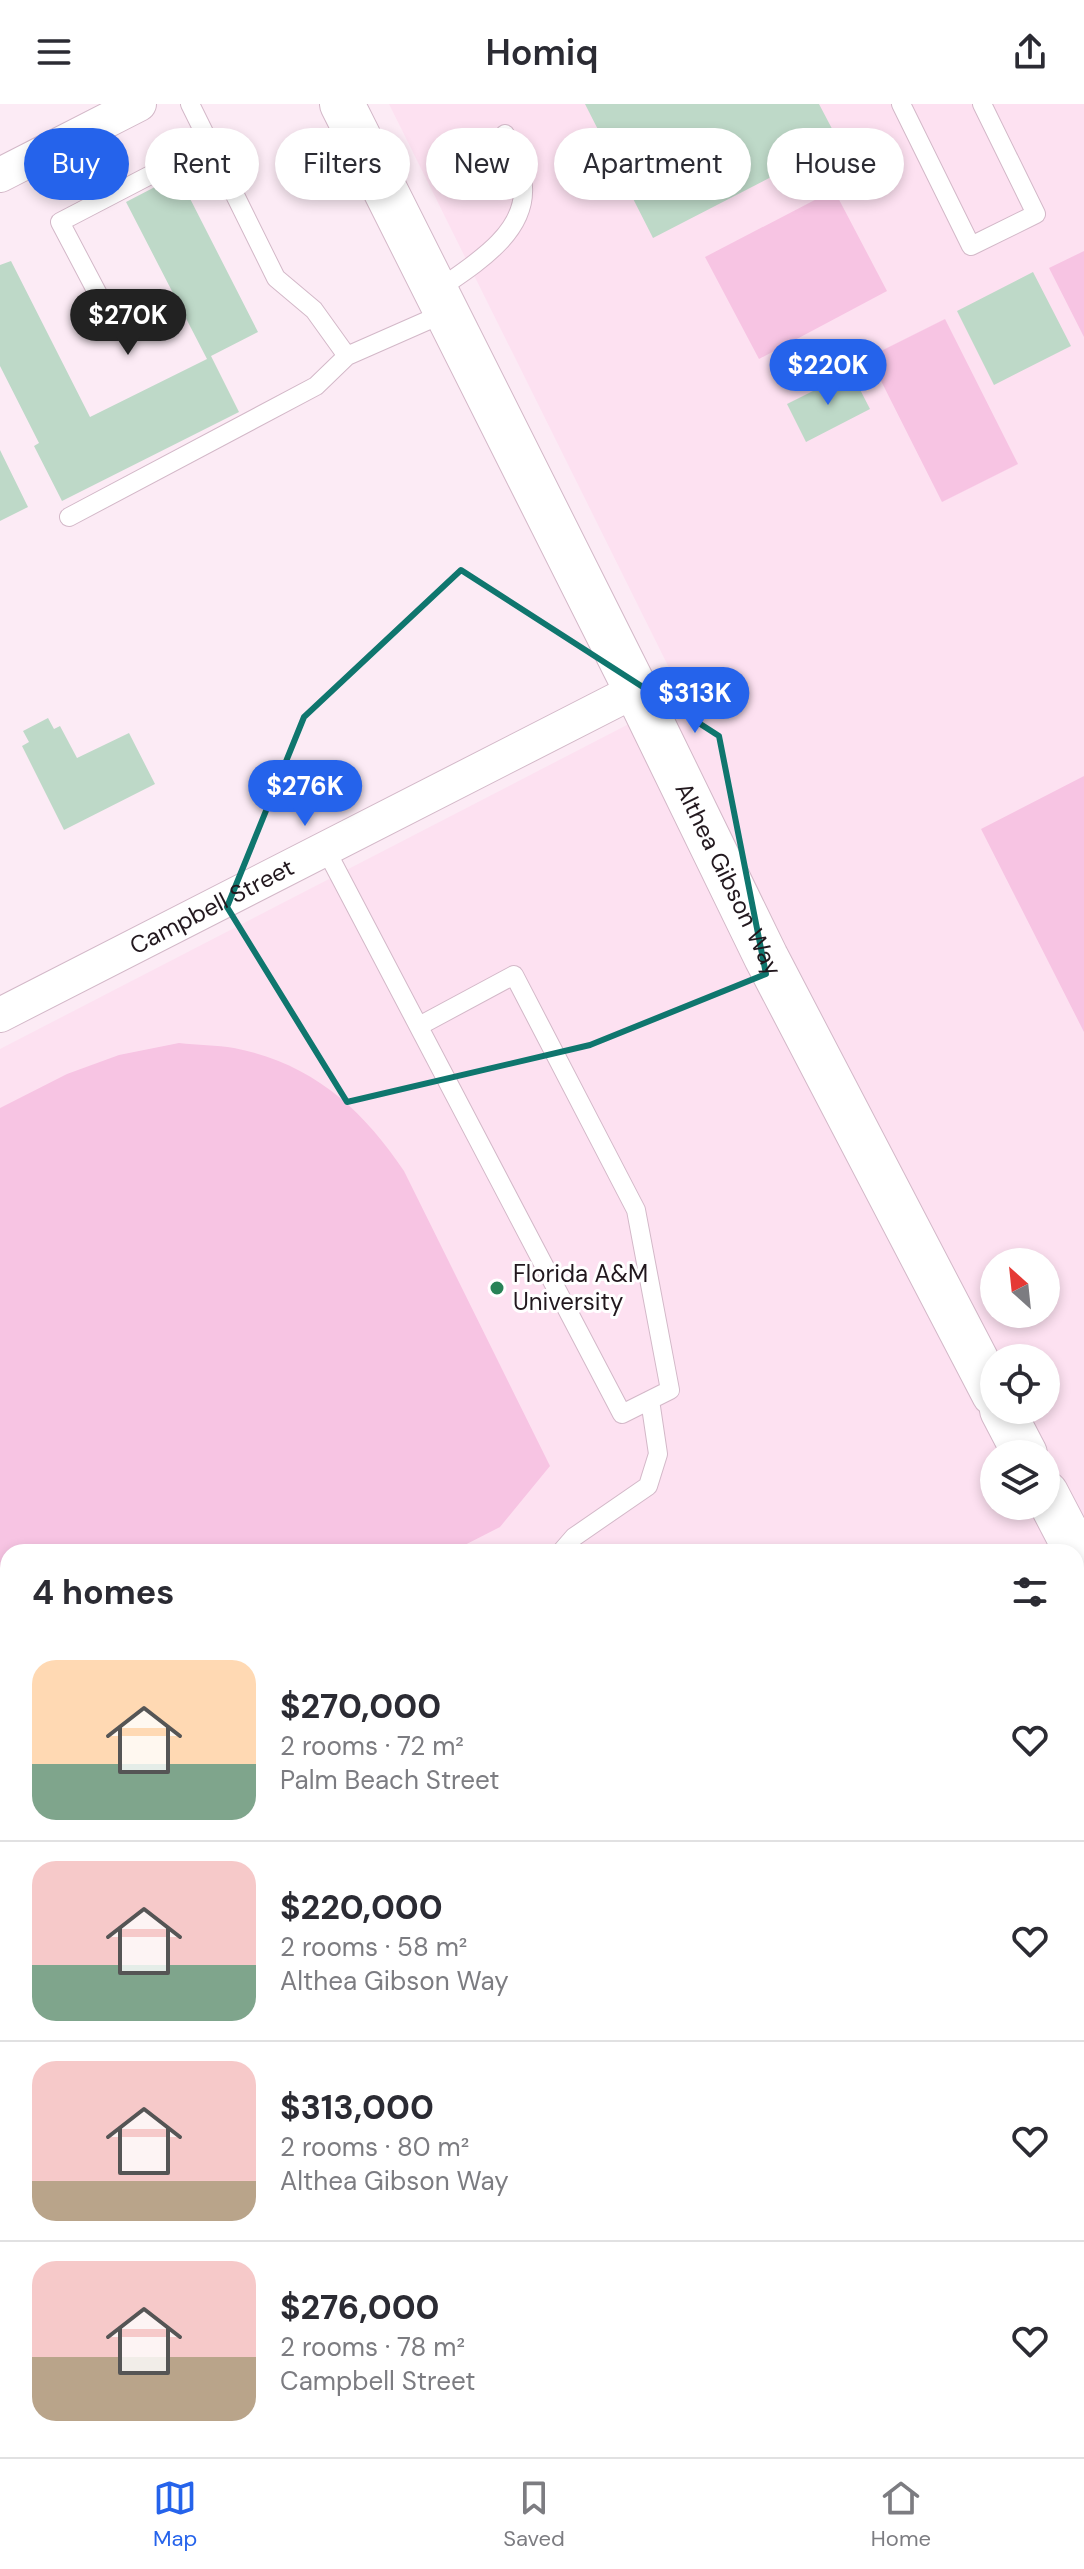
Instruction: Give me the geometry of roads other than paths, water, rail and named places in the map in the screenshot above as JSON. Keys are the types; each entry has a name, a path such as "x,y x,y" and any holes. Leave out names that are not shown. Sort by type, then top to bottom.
{"street":[{"path":"0,175 139,104"},
{"name":"Althea Gibson Way","path":"342,104 636,690 766,957 980,1367"},
{"name":"Campbell Street","path":"0,1015 636,690"},
{"path":"1060,1520 1073,1544"}],"lane":[{"path":"190,104 202,128"},
{"path":"901,104 971,246 1036,214 982,104"},
{"path":"109,315 60,222 145,178"},
{"path":"238,200 276,278 314,310 347,356"},
{"path":"69,517 316,386 347,356 441,302 515,223 521,200"},
{"path":"326,850 622,1414 670,1390 636,1210 514,975 419,1026"},
{"path":"568,1544 648,1486 658,1454 650,1400"}],"place":[{"name":"Florida A&M University","path":"497,1288"}]}
